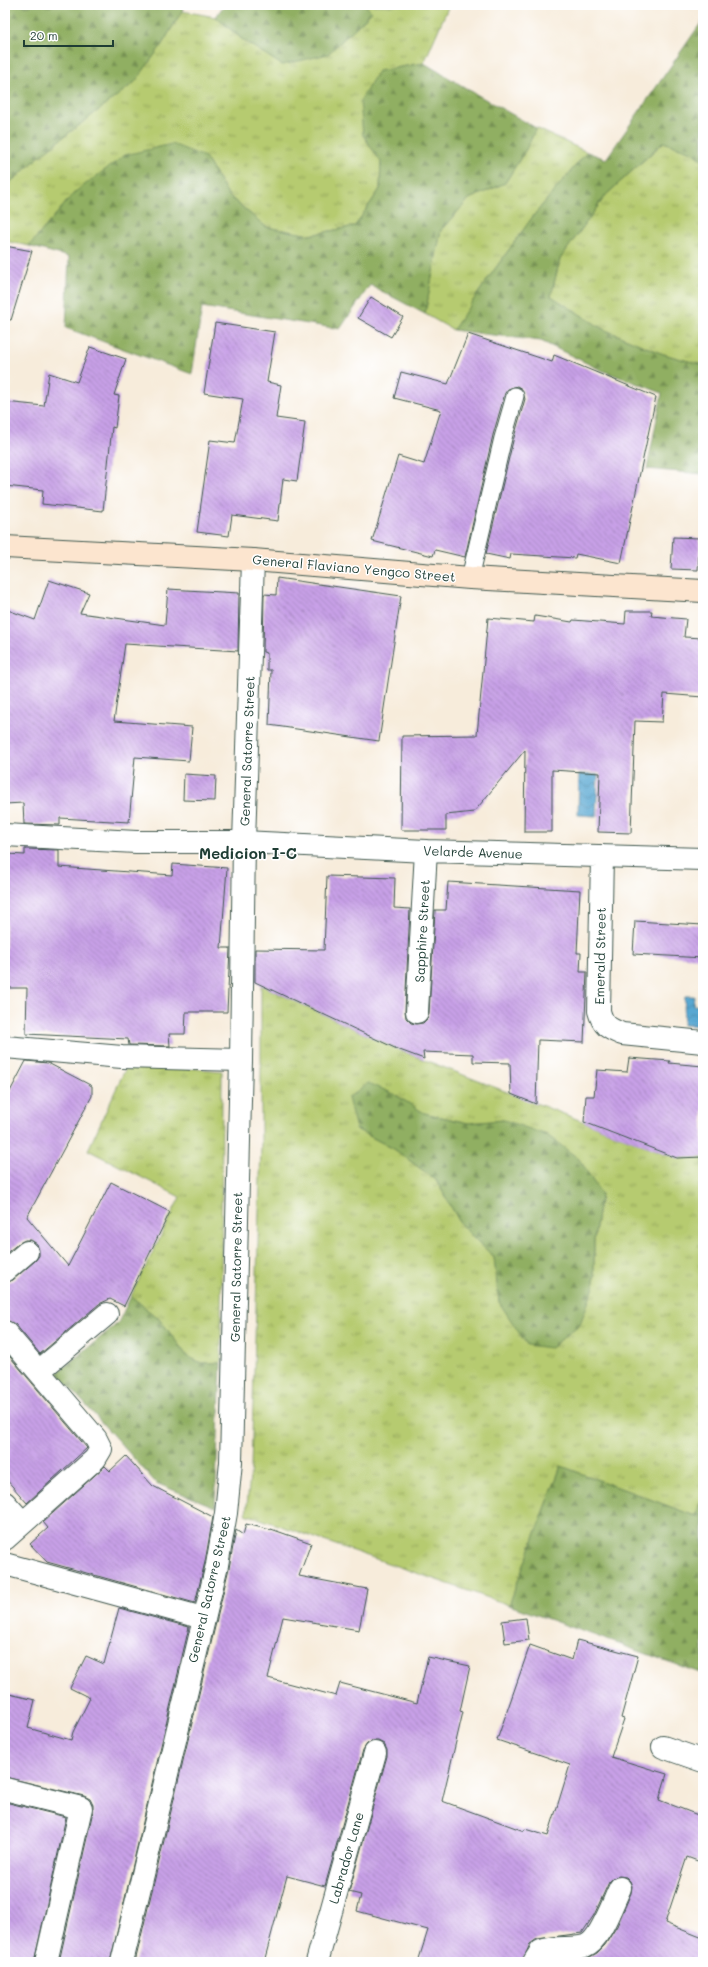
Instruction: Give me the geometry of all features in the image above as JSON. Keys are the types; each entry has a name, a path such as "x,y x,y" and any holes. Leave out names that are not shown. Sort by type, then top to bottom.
{"main road":[{"name":"General Flaviano Yengco Street","path":"5,547 253,560 470,578 703,592"}],"street":[{"name":"General Satorre Street","path":"122,1962 203,1618 217,1565 226,1513 231,1462 241,1060 244,842 253,560"},
{"name":"Velarde Avenue","path":"5,835 136,842 244,842 426,851 703,859"},
{"name":"Sapphire Street","path":"417,1012 426,851"},
{"name":"Emerald Street","path":"602,856 599,1011 602,1022 611,1029 622,1034 703,1042"},
{"path":"5,1046 122,1057 241,1060"},
{"path":"5,1271 27,1252"},
{"path":"39,1371 107,1314"},
{"path":"5,1332 96,1439 101,1449 94,1459 5,1539"},
{"path":"5,1503 22,1523"},
{"path":"5,1564 203,1618"},
{"path":"663,1747 703,1761"},
{"name":"Labrador Lane","path":"317,1962 375,1753"},
{"path":"5,1789 81,1808 46,1962"},
{"path":"534,1962 541,1951 558,1947 584,1946 589,1943 600,1930 620,1888"}],"lane":[{"path":"470,578 503,438 515,396"}],"green space":[{"path":"5,5 184,5 161,46 135,82 48,149 5,187"},
{"path":"224,5 365,5 372,12 328,54 282,65 243,40 216,17"},
{"path":"365,5 449,5 424,63 378,71 363,135 381,162 380,189 355,226 310,235 266,227 229,196 205,157 75,192 29,246 5,241 5,187 48,149 135,82 161,46 182,11 216,17 243,40 282,65 372,12"},
{"path":"703,20 703,161 692,152 663,142 606,195 560,259 551,296 603,329 663,354 703,365 703,474 647,469 662,393 601,370 541,341 453,330 534,215 587,152 606,159"},
{"path":"424,63 536,128 528,146 505,183 469,199 441,230 425,314 370,285 340,329 202,307 192,374 66,328 69,257 29,246 75,192 125,155 172,144 205,157 229,196 266,227 310,235 355,226 380,189 381,162 363,135 360,101 378,71"},
{"path":"536,128 587,152 534,215 453,330 425,314 441,230 469,199 505,183 528,146"},
{"path":"664,142 692,152 703,161 703,365 663,354 603,329 551,296 560,259 606,195"},
{"path":"261,985 399,1050 677,1158 703,1157 703,1497 695,1516 561,1466 509,1605 246,1514 251,1467 261,1146","holes":["394,1094 424,1113 468,1123 504,1120 601,1194 594,1239 594,1287 499,1302 494,1257 462,1226 436,1180 394,1149 356,1129"]},
{"path":"128,1063 222,1071 221,1363 201,1363 187,1356 161,1321 131,1296 180,1197 88,1150"},
{"path":"368,1083 394,1094 424,1113 468,1123 504,1120 547,1135 579,1159 601,1194 594,1239 594,1287 580,1324 551,1348 527,1345 499,1302 494,1257 462,1226 436,1180 394,1149 356,1129 348,1098"},
{"path":"131,1296 161,1321 187,1356 201,1363 221,1363 215,1507 156,1483 57,1373 118,1323"},
{"path":"561,1466 695,1516 703,1497 703,1674 509,1605"}],"water":[{"path":"579,774 598,775 596,816 578,815"},
{"path":"685,996 694,996 693,1005 703,1006 703,1026 683,1025"}],"building":[{"path":"5,246 32,251 11,320 5,319"},
{"path":"371,297 403,317 391,337 358,318"},
{"path":"215,323 275,332 267,382 281,385 276,418 305,422 297,481 283,479 278,521 232,515 229,536 197,532 210,440 235,443 243,399 204,393"},
{"path":"468,334 552,362 554,355 656,397 621,563 576,554 575,558 511,554 510,559 486,554 513,441 525,399 522,389 517,386 508,389 505,393 493,435 465,557 435,550 433,556 372,541 398,456 424,464 441,410 394,398 401,372 448,384"},
{"path":"90,347 126,359 114,395 119,396 115,428 112,427 103,511 42,504 43,490 5,486 5,402 44,406 49,373 77,382"},
{"path":"673,537 700,538 698,570 671,569"},
{"path":"277,578 401,596 379,741 269,725 271,670 267,670 267,653 263,652 264,594 276,595"},
{"path":"49,580 89,593 80,613 165,625 168,589 239,593 238,651 125,644 114,721 192,727 189,761 135,757 129,822 60,818 60,825 24,824 23,803 5,804 5,609 35,620"},
{"path":"626,611 652,611 651,616 686,619 684,637 703,638 703,697 664,694 662,722 635,721 631,833 598,832 600,773 552,770 552,832 524,832 525,750 474,812 446,815 446,830 401,830 402,736 477,735 488,618 534,622 535,616 572,622 573,620 625,624"},
{"path":"184,774 216,776 215,801 183,800"},
{"path":"25,849 59,850 59,867 172,875 173,864 227,868 221,948 230,948 227,1012 186,1012 185,1034 169,1034 170,1046 129,1045 128,1039 26,1034 27,988 5,988 7,854 25,855"},
{"path":"327,876 395,878 394,908 410,909 405,1011 406,1018 411,1023 416,1024 423,1023 428,1018 435,910 446,910 448,882 580,890 577,953 581,953 580,972 587,972 584,1042 538,1040 536,1104 511,1094 510,1063 473,1062 473,1054 423,1052 424,1059 397,1049 255,982 255,949 324,950"},
{"path":"635,921 703,925 703,958 633,954"},
{"path":"629,1058 670,1061 669,1063 703,1066 703,1157 677,1158 584,1122 586,1096 594,1096 597,1070 627,1072"},
{"path":"26,1061 48,1063 92,1086 92,1096 27,1217 68,1266 111,1182 170,1212 124,1306 110,1299 99,1304 40,1354 15,1324 5,1320 5,1283 13,1280 39,1256 37,1244 31,1240 25,1240 19,1243 5,1254 5,1101"},
{"path":"5,1351 87,1448 27,1503 5,1478"},
{"path":"126,1456 153,1486 213,1517 205,1562 195,1603 47,1562 30,1544 48,1528 43,1522 105,1466 110,1471"},
{"path":"246,1524 271,1529 311,1543 299,1576 367,1589 359,1630 283,1617 268,1678 336,1696 340,1683 417,1703 428,1657 470,1666 460,1711 463,1712 442,1801 524,1831 525,1829 548,1836 570,1765 497,1740 530,1645 572,1660 577,1640 638,1656 621,1718 624,1719 611,1757 667,1774 659,1800 703,1817 703,1863 687,1857 665,1923 703,1938 703,1962 549,1962 588,1958 597,1953 605,1945 617,1926 631,1893 632,1886 630,1881 626,1877 619,1876 613,1878 609,1882 594,1915 582,1933 537,1939 530,1944 522,1962 418,1962 428,1930 357,1911 361,1895 349,1892 387,1756 387,1750 384,1744 378,1741 372,1741 367,1744 363,1750 325,1886 287,1876 264,1962 135,1962 229,1568 236,1530 243,1535"},
{"path":"119,1608 189,1627 110,1962 59,1962 93,1811 93,1805 90,1799 84,1796 5,1777 5,1693 35,1700 28,1728 71,1740 73,1732 90,1698 70,1688 86,1656 104,1664"},
{"path":"526,1618 529,1640 505,1643 502,1621"},
{"path":"5,1802 66,1817 34,1962 5,1962"}],"district":[{"name":"Medicion I-C","path":"248,854"}]}
